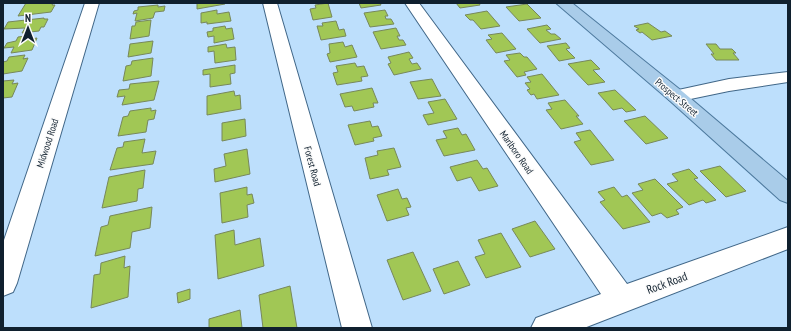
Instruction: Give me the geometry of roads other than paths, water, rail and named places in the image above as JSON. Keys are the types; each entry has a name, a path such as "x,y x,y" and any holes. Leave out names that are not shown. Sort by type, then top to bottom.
{"main road":[{"name":"Prospect Street","path":"563,3 785,187"}],"street":[{"name":"Midwood Road","path":"3,283 92,3"},
{"name":"Forest Road","path":"270,3 357,328"},
{"name":"Marlboro Road","path":"412,3 622,300"},
{"path":"676,96 730,85 788,78"},
{"name":"Rock Road","path":"546,328 788,238"}]}
